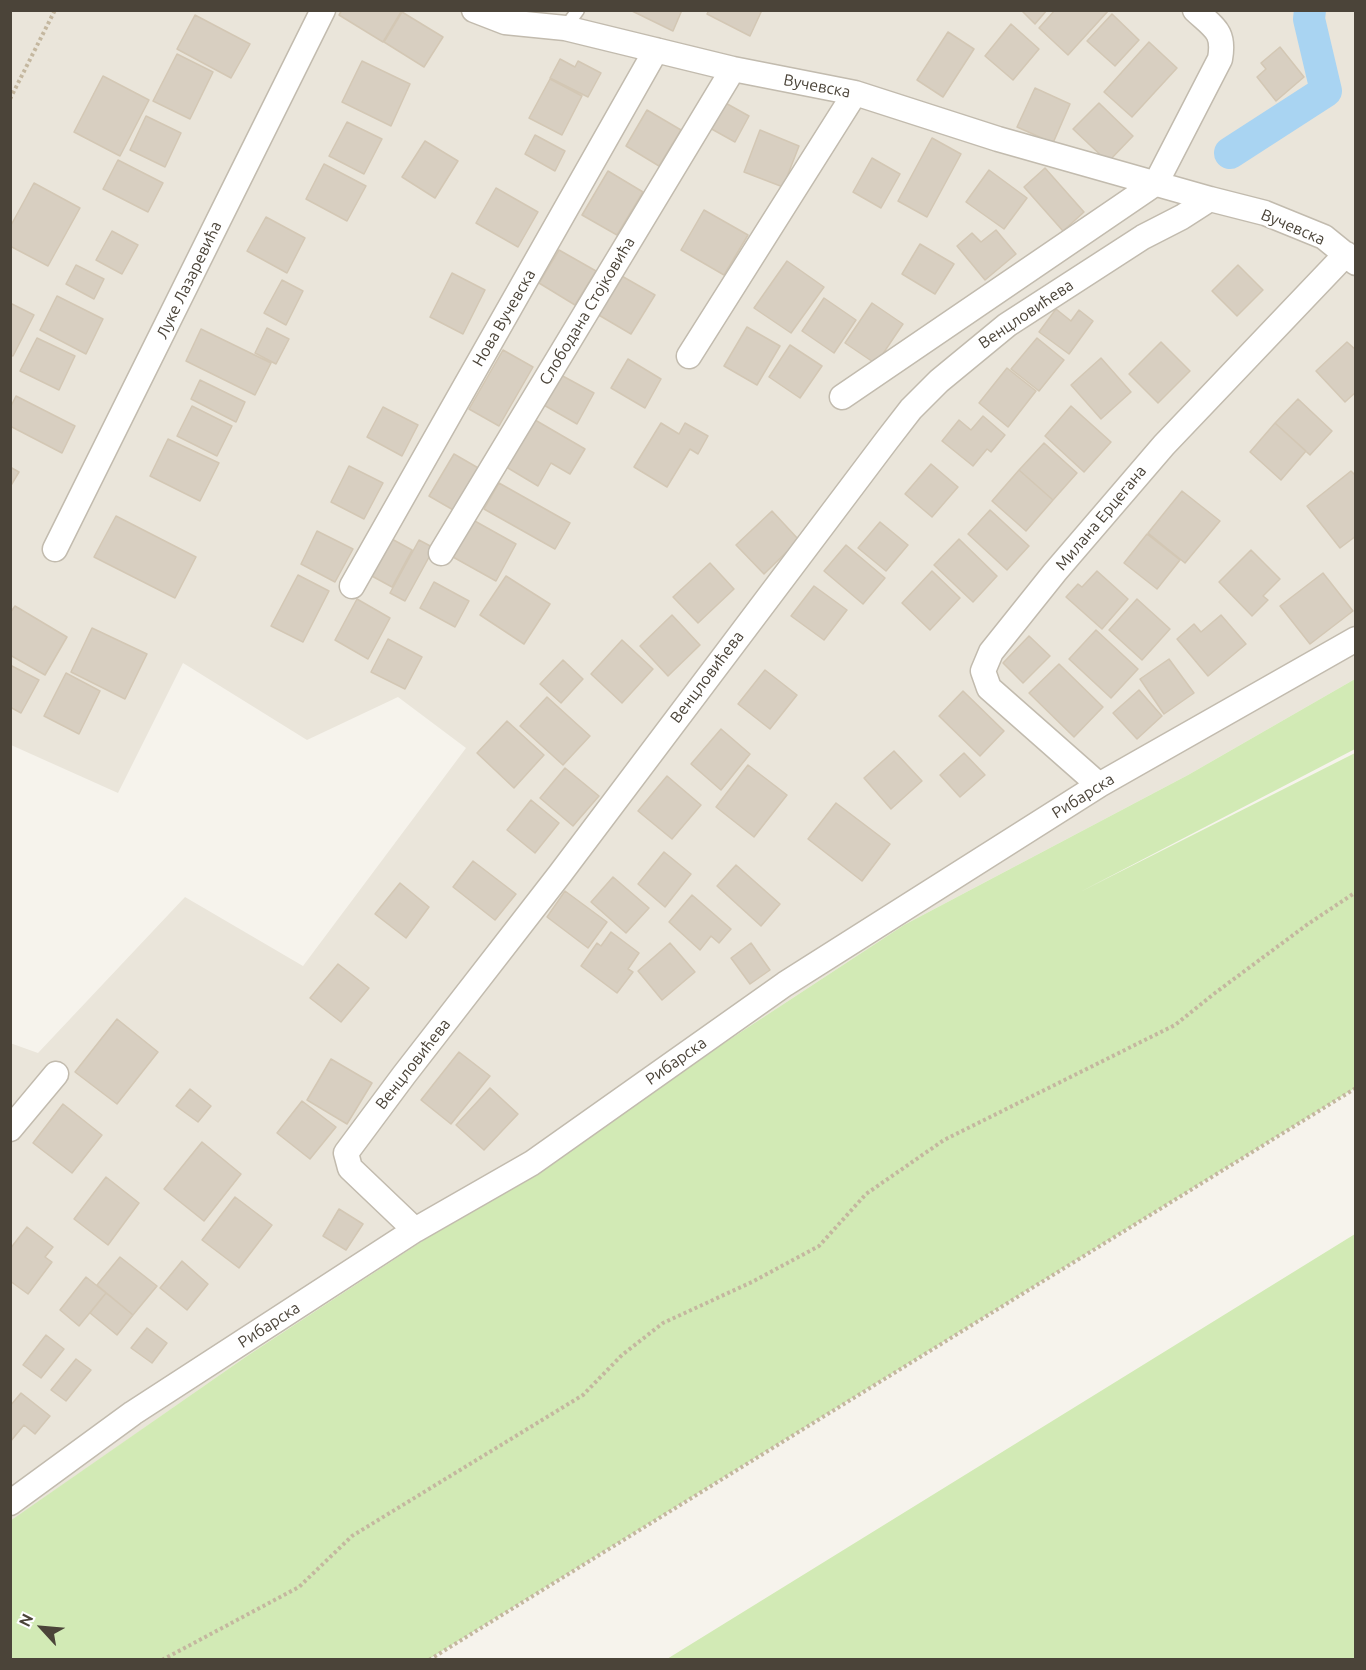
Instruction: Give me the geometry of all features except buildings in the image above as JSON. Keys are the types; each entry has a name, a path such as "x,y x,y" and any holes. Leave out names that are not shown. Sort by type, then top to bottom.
{"street":[{"name":"Луке Лазаревића","path":"56,549 323,10"},
{"name":"Вучевска","path":"474,10 505,22 572,19 656,50 733,69 855,93 998,139 1265,213 1323,237 1351,259"},
{"path":"842,397 1156,183 1220,59 1222,43 1217,31 1195,10"},
{"name":"Нова Вучевска","path":"352,586 656,50"},
{"name":"Слободана Стојковића","path":"441,553 733,69"},
{"path":"689,356 855,93"},
{"name":"Венцловићева","path":"416,1230 350,1168 346,1154 887,440 911,409 939,381 1007,325 1143,237 1182,218 1210,199"},
{"name":"Милана Ерцегана","path":"1099,785 989,688 983,671 991,652 1055,572 1164,445 1351,259"},
{"name":"Рибарска","path":"10,1503 133,1413 416,1230 532,1163 785,984 1099,785 1356,639"},
{"path":"10,1128 56,1074"}],"path":[{"path":"10,99 56,10"},
{"path":"162,1659 299,1587 352,1536 583,1395 622,1355 663,1323 752,1282 819,1246 866,1194 944,1140 1176,1025 1280,944 1356,892"},
{"path":"429,1659 1356,1088"}],"shaded area":[{"path":"11,11 1355,11 1355,679 1188,775 904,925 247,1356 11,1521 10,1043 38,1053 185,897 303,966 466,748 398,697 307,740 183,663 118,793 11,745"}],"green space":[{"path":"1355,679 1355,749 1080,892 1355,753 1355,1088 429,1659 11,1659 10,1521 247,1356 904,925 1188,775"},
{"path":"1355,1234 1355,1659 667,1659"}],"waterway":[{"path":"1230,153 1326,91 1309,19 1310,10"}]}
